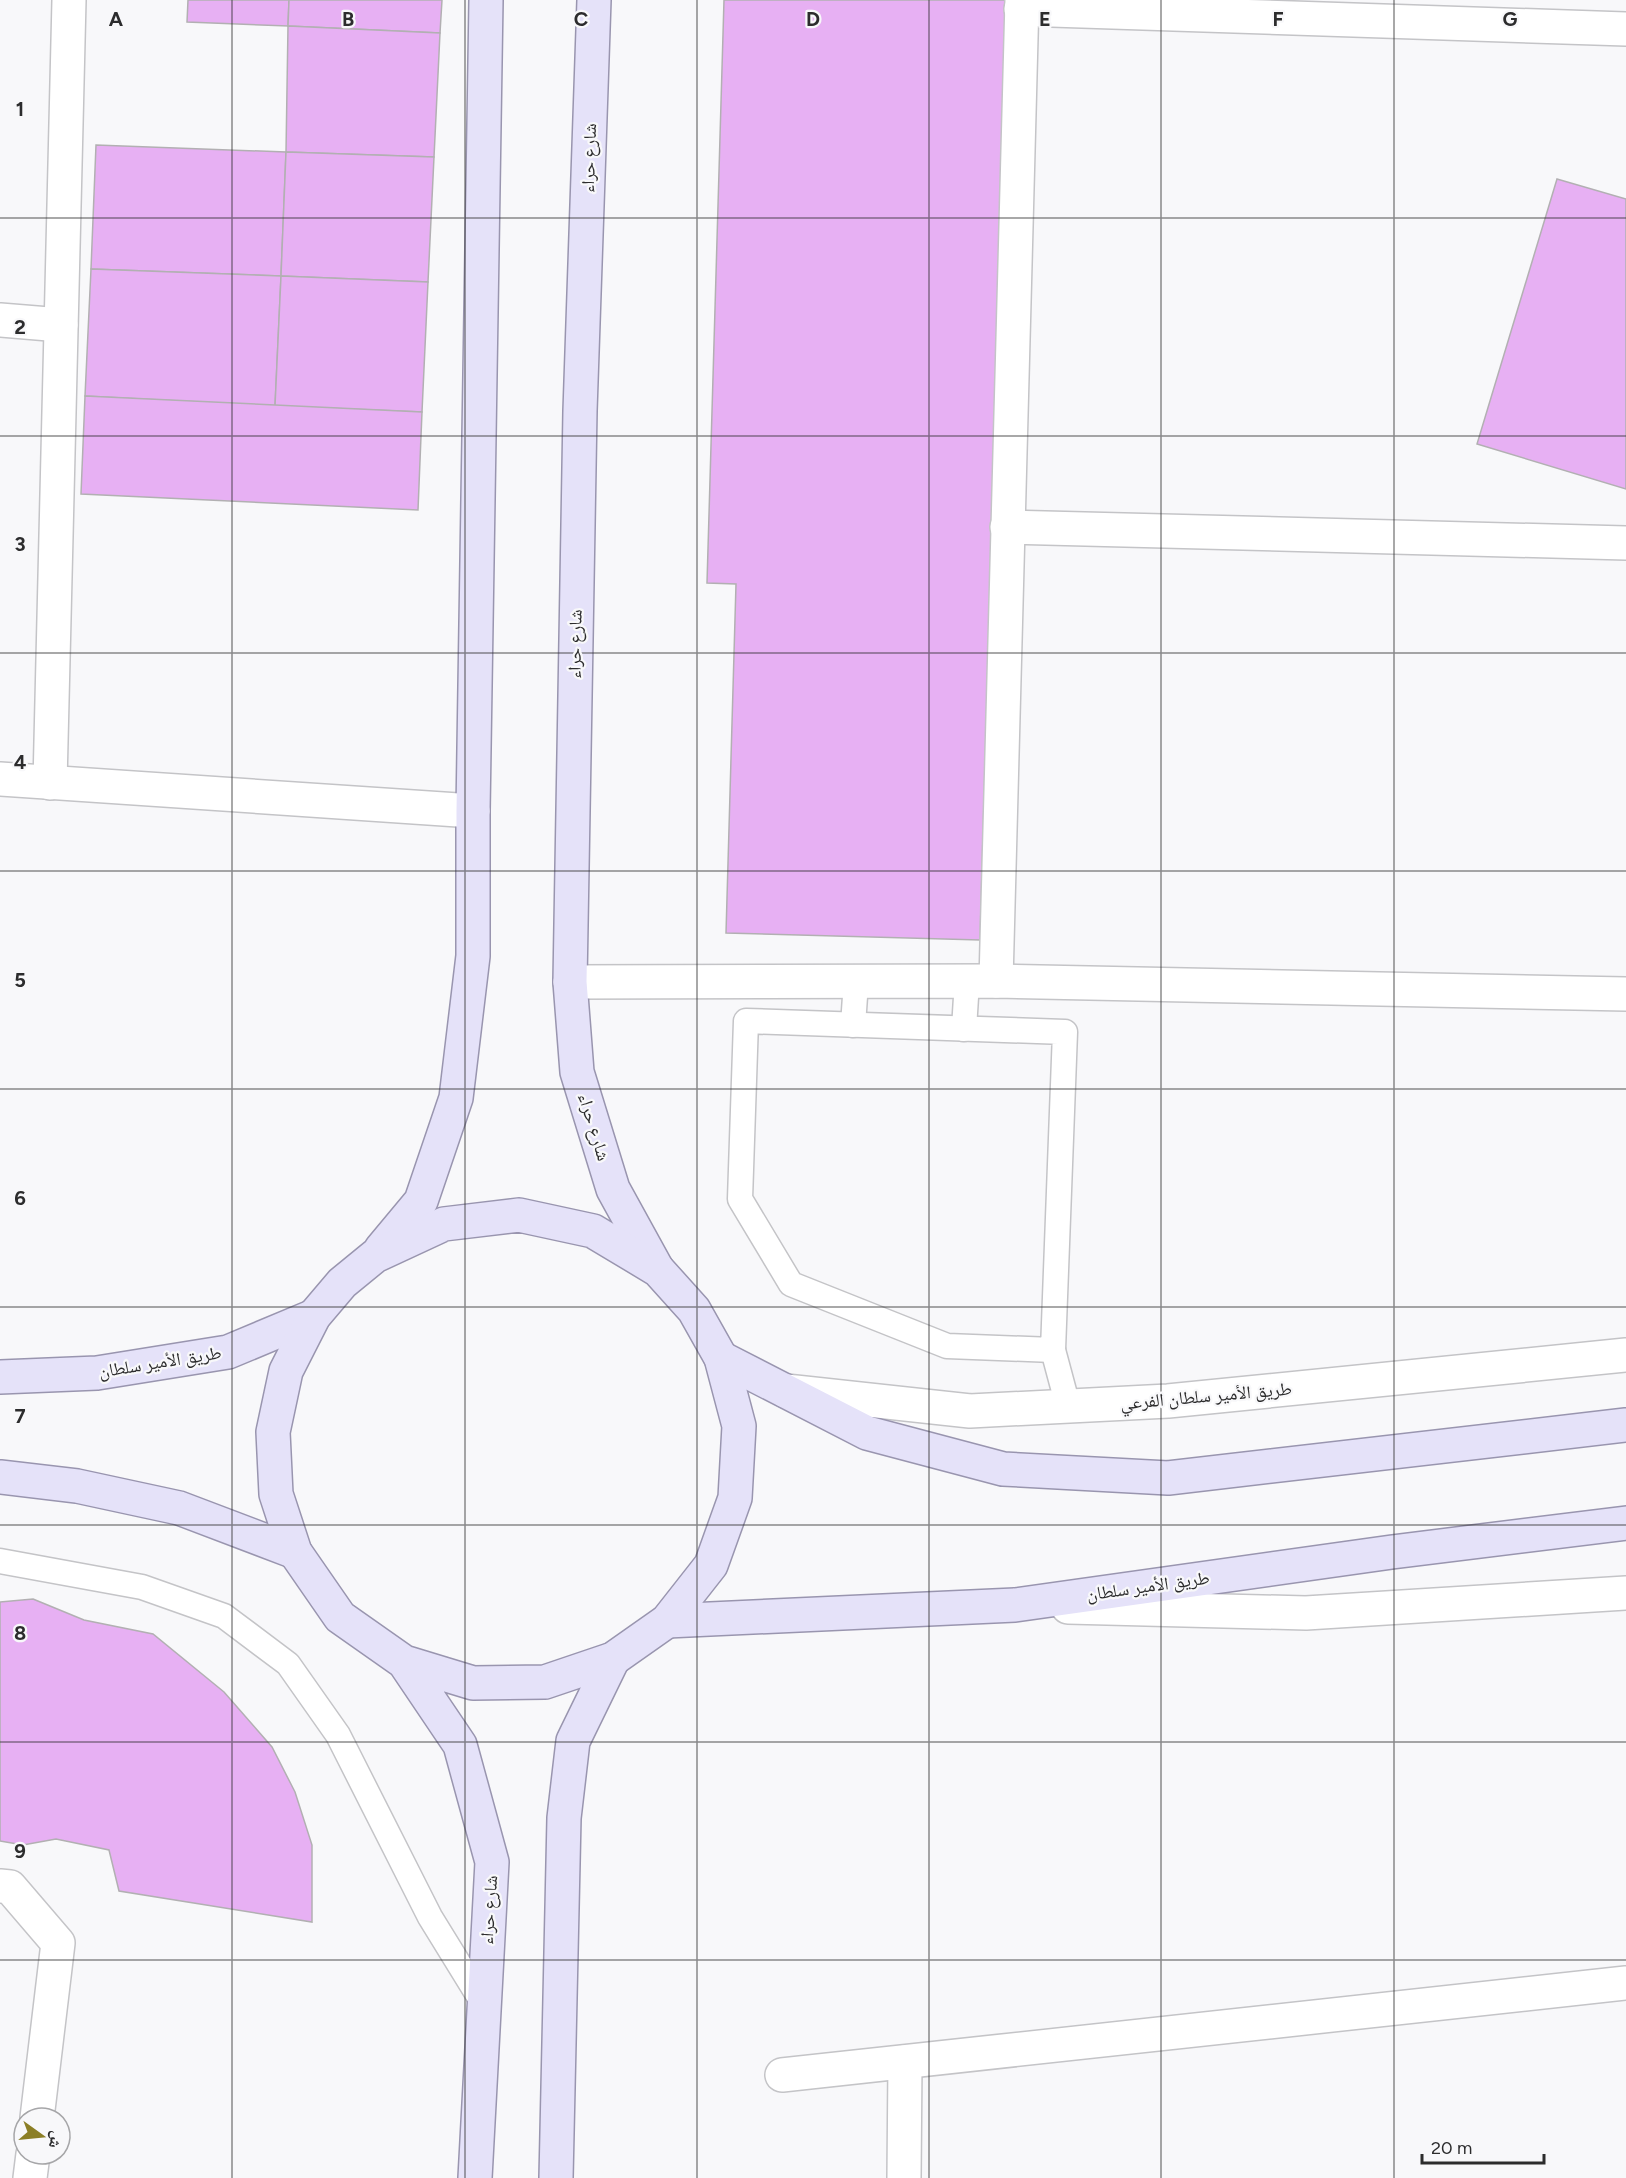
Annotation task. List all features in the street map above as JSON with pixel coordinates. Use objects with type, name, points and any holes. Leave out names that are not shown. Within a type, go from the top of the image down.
[{"type":"main road","points":[[375,1256],[444,1224],[519,1215],[593,1231],[658,1270],[694,1310],[721,1358],[739,1426],[735,1498],[711,1565],[667,1621],[613,1659],[545,1682],[483,1683],[473,1683],[404,1662],[340,1617],[295,1552],[276,1494],[273,1432],[285,1371],[314,1316],[342,1283],[375,1256],[421,1201],[456,1098],[473,956],[473,811],[486,0]]},
{"type":"main road","name":"شارع حراء","points":[[594,0],[580,411],[570,982],[577,1072],[612,1189],[658,1270]]},
{"type":"main road","name":"طريق الأمير سلطان","points":[[0,1377],[98,1373],[228,1352],[314,1316]]},
{"type":"main road","points":[[721,1358],[867,1432],[1003,1469],[1168,1478],[1626,1425]]},
{"type":"main road","points":[[0,1477],[77,1486],[179,1508],[295,1552]]},
{"type":"main road","name":"طريق الأمير سلطان","points":[[667,1621],[1016,1605],[1392,1552],[1626,1523]]},
{"type":"main road","points":[[556,2178],[565,1807],[573,1741],[613,1659]]},
{"type":"main road","name":"شارع حراء","points":[[404,1662],[460,1745],[492,1862],[475,2178]]},
{"type":"street","points":[[50,783],[69,0]]},
{"type":"street","points":[[982,981],[1007,527],[1022,4],[1187,7],[1626,29]]},
{"type":"street","points":[[0,320],[60,324]]},
{"type":"street","points":[[1007,527],[1626,543]]},
{"type":"street","points":[[0,779],[473,811]]},
{"type":"street","points":[[570,982],[982,981],[1626,994]]},
{"type":"street","name":"طريق الأمير سلطان الفرعي","points":[[786,1391],[970,1411],[1168,1401],[1626,1355]]},
{"type":"street","points":[[1016,1605],[1306,1612],[1626,1593]]},
{"type":"street","points":[[0,1886],[10,1887],[58,1942],[38,2106]]},
{"type":"street","points":[[782,2075],[1626,1983]]},
{"type":"street","points":[[904,2178],[905,2062]]},
{"type":"lane","points":[[964,1029],[982,981]]},
{"type":"lane","points":[[853,1025],[856,982]]},
{"type":"lane","points":[[1053,1350],[947,1346],[791,1284],[740,1199],[746,1021],[1065,1032],[1053,1350],[1068,1406]]},
{"type":"lane","points":[[0,1561],[142,1587],[224,1616],[288,1664],[338,1735],[430,1917],[483,2003]]},
{"type":"building","points":[[188,0],[289,0],[288,26],[187,22]]},
{"type":"building","points":[[289,0],[442,0],[440,33],[288,26]]},
{"type":"building","points":[[724,0],[1007,0],[980,940],[726,933],[736,584],[707,583]]},
{"type":"building","points":[[288,26],[440,33],[434,157],[286,152]]},
{"type":"building","points":[[96,145],[286,152],[281,276],[91,269]]},
{"type":"building","points":[[286,152],[434,157],[428,282],[281,276]]},
{"type":"building","points":[[1557,179],[1626,199],[1626,489],[1477,444]]},
{"type":"building","points":[[91,269],[281,276],[275,406],[85,396]]},
{"type":"building","points":[[281,276],[428,282],[422,412],[275,406]]},
{"type":"building","points":[[85,396],[422,412],[418,510],[81,494]]},
{"type":"building","points":[[33,1599],[84,1620],[153,1634],[224,1692],[272,1747],[295,1792],[312,1845],[312,1922],[119,1891],[109,1850],[56,1839],[23,1845],[0,1841],[0,1602]]}]
